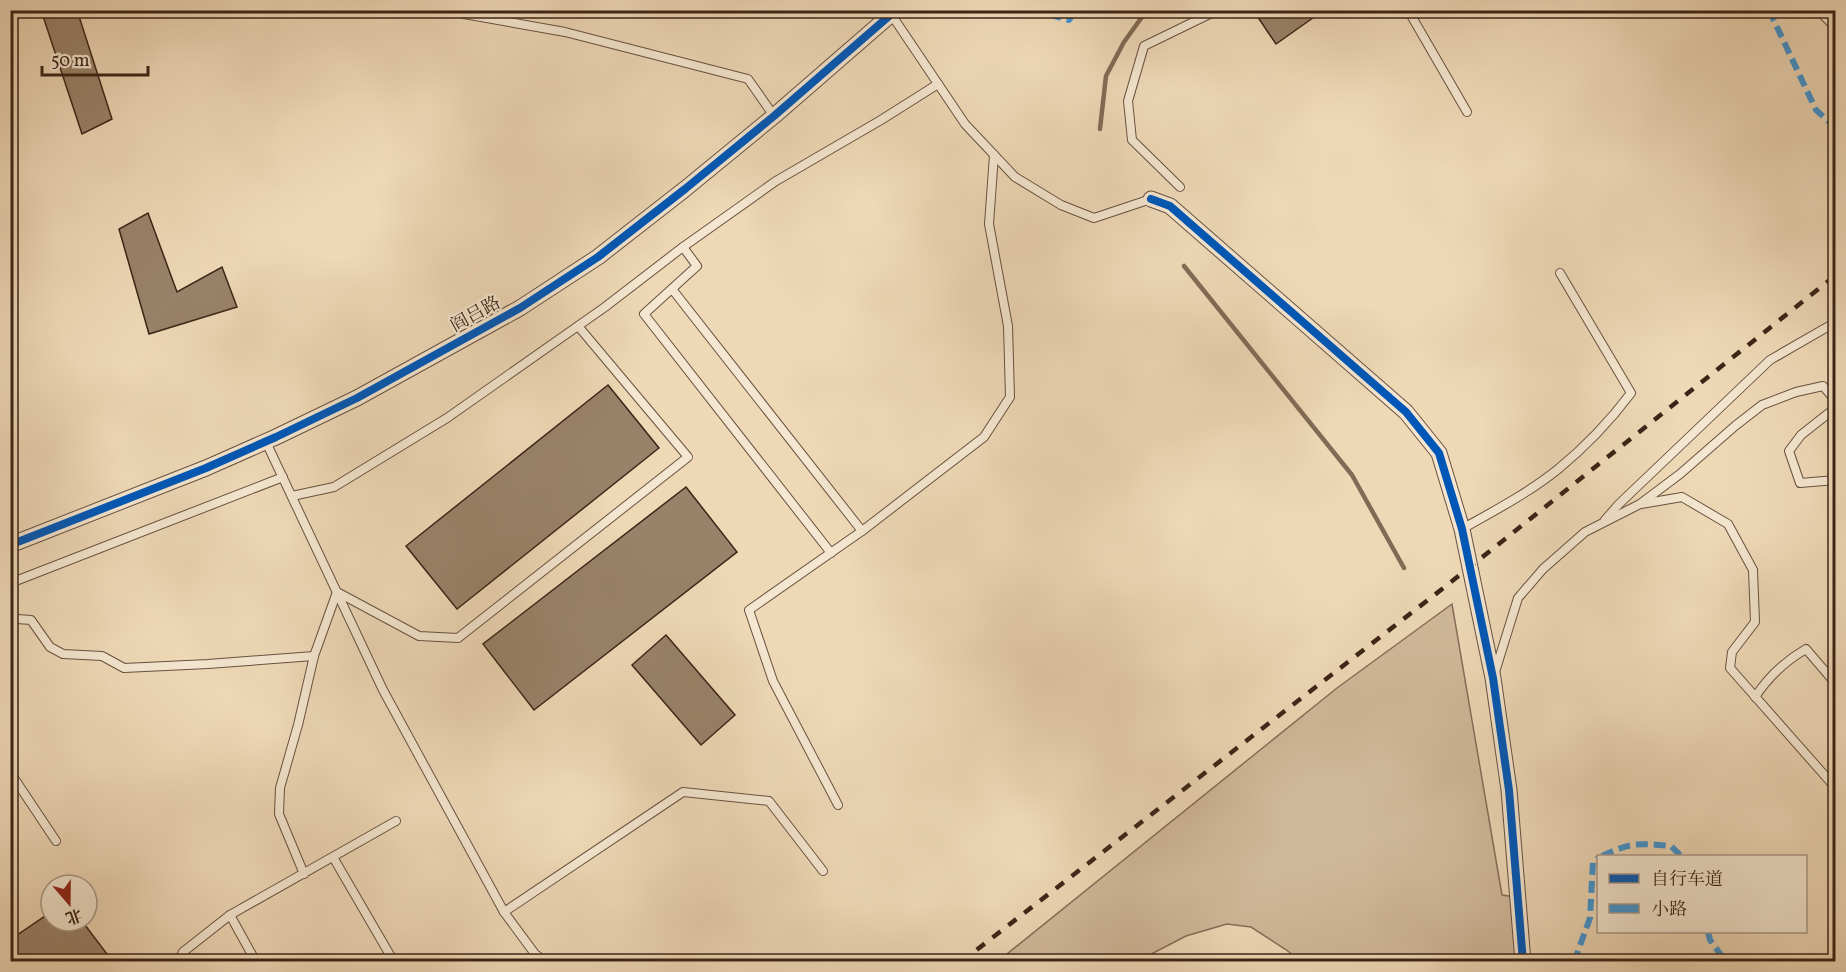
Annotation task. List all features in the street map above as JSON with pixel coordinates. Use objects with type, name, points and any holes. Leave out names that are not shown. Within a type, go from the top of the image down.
[{"type":"street","points":[[1823,10],[1836,23]]},
{"type":"street","name":"阎吕路","points":[[10,545],[206,468],[266,441],[357,398],[520,308],[598,257],[774,116],[893,12]]},
{"type":"street","points":[[1151,199],[1170,206],[1406,412],[1439,453],[1462,529],[1493,678],[1509,790],[1523,962]]},
{"type":"lane","points":[[459,10],[464,14],[565,32],[748,79],[774,116]]},
{"type":"lane","points":[[1180,187],[1132,140],[1128,101],[1144,46],[1218,10]]},
{"type":"lane","points":[[1408,10],[1467,112]]},
{"type":"lane","points":[[893,12],[965,123],[1015,177],[1061,205],[1094,218],[1151,199]]},
{"type":"lane","points":[[292,496],[334,487],[447,418],[578,326],[776,181],[882,120],[938,84]]},
{"type":"lane","points":[[838,806],[773,681],[749,610],[862,531],[984,437],[1010,397],[1008,326],[989,224],[994,155]]},
{"type":"lane","points":[[683,247],[697,266],[644,314],[831,553]]},
{"type":"lane","points":[[1462,529],[1504,505],[1556,470],[1614,416],[1631,393],[1560,273]]},
{"type":"lane","points":[[672,289],[862,531]]},
{"type":"lane","points":[[1602,523],[1770,360],[1833,325]]},
{"type":"lane","points":[[337,592],[419,636],[458,638],[688,456],[578,326]]},
{"type":"lane","points":[[1493,678],[1518,598],[1543,570],[1586,532],[1640,504],[1680,474],[1762,405],[1796,392],[1823,386],[1835,400],[1834,409],[1801,435],[1789,451],[1800,483],[1836,480]]},
{"type":"lane","points":[[266,441],[383,690],[504,912],[535,954],[546,962]]},
{"type":"lane","points":[[10,574],[13,582],[283,477]]},
{"type":"lane","points":[[1640,504],[1682,497],[1728,524],[1753,570],[1755,622],[1732,652],[1730,668],[1834,786]]},
{"type":"lane","points":[[304,874],[279,814],[280,788],[314,656],[337,592]]},
{"type":"lane","points":[[10,623],[17,619],[31,620],[51,647],[63,654],[102,656],[123,668],[314,656]]},
{"type":"lane","points":[[1755,697],[1766,681],[1788,659],[1806,649],[1836,684]]},
{"type":"lane","points":[[10,772],[56,842]]},
{"type":"lane","points":[[504,912],[683,792],[769,801],[823,871]]},
{"type":"lane","points":[[177,962],[183,952],[230,915],[396,821]]},
{"type":"lane","points":[[333,857],[394,962]]},
{"type":"lane","points":[[230,915],[256,962]]},
{"type":"shaded area","points":[[1452,604],[1502,895],[1522,898],[1529,961],[1301,961],[1251,927],[1227,924],[1186,936],[1138,961],[997,962],[1337,688]]},
{"type":"building","points":[[41,10],[77,10],[112,119],[82,134]]},
{"type":"building","points":[[1253,10],[1324,10],[1276,44]]},
{"type":"building","points":[[148,213],[177,292],[222,267],[237,307],[149,334],[119,229]]},
{"type":"building","points":[[608,385],[659,448],[457,609],[406,546]]},
{"type":"building","points":[[686,487],[737,552],[534,710],[483,644]]},
{"type":"building","points":[[666,635],[735,715],[701,745],[632,665]]},
{"type":"building","points":[[39,920],[39,933],[91,933],[113,962],[10,962],[10,940]]},
{"type":"waterway","points":[[1100,129],[1106,76],[1124,42],[1147,10]]},
{"type":"waterway","points":[[1184,266],[1352,475],[1404,568]]},
{"type":"railway","points":[[961,962],[1446,586],[1836,275]]},
{"type":"marked path","points":[[1032,10],[1069,20],[1076,10]]},
{"type":"marked path","points":[[1769,10],[1816,110],[1836,128]]},
{"type":"marked path","points":[[1604,855],[1621,848],[1642,844],[1671,846],[1680,855]]},
{"type":"marked path","points":[[1574,962],[1590,918],[1593,861],[1597,859]]},
{"type":"marked path","points":[[1708,933],[1710,940],[1726,962]]},
{"type":"cycle path","points":[[10,545],[206,468],[276,437],[357,398],[520,308],[598,257],[685,189],[774,116],[896,10]]},
{"type":"cycle path","points":[[1151,199],[1170,206],[1406,412],[1439,453],[1462,529],[1493,678],[1509,790],[1523,962]]}]
